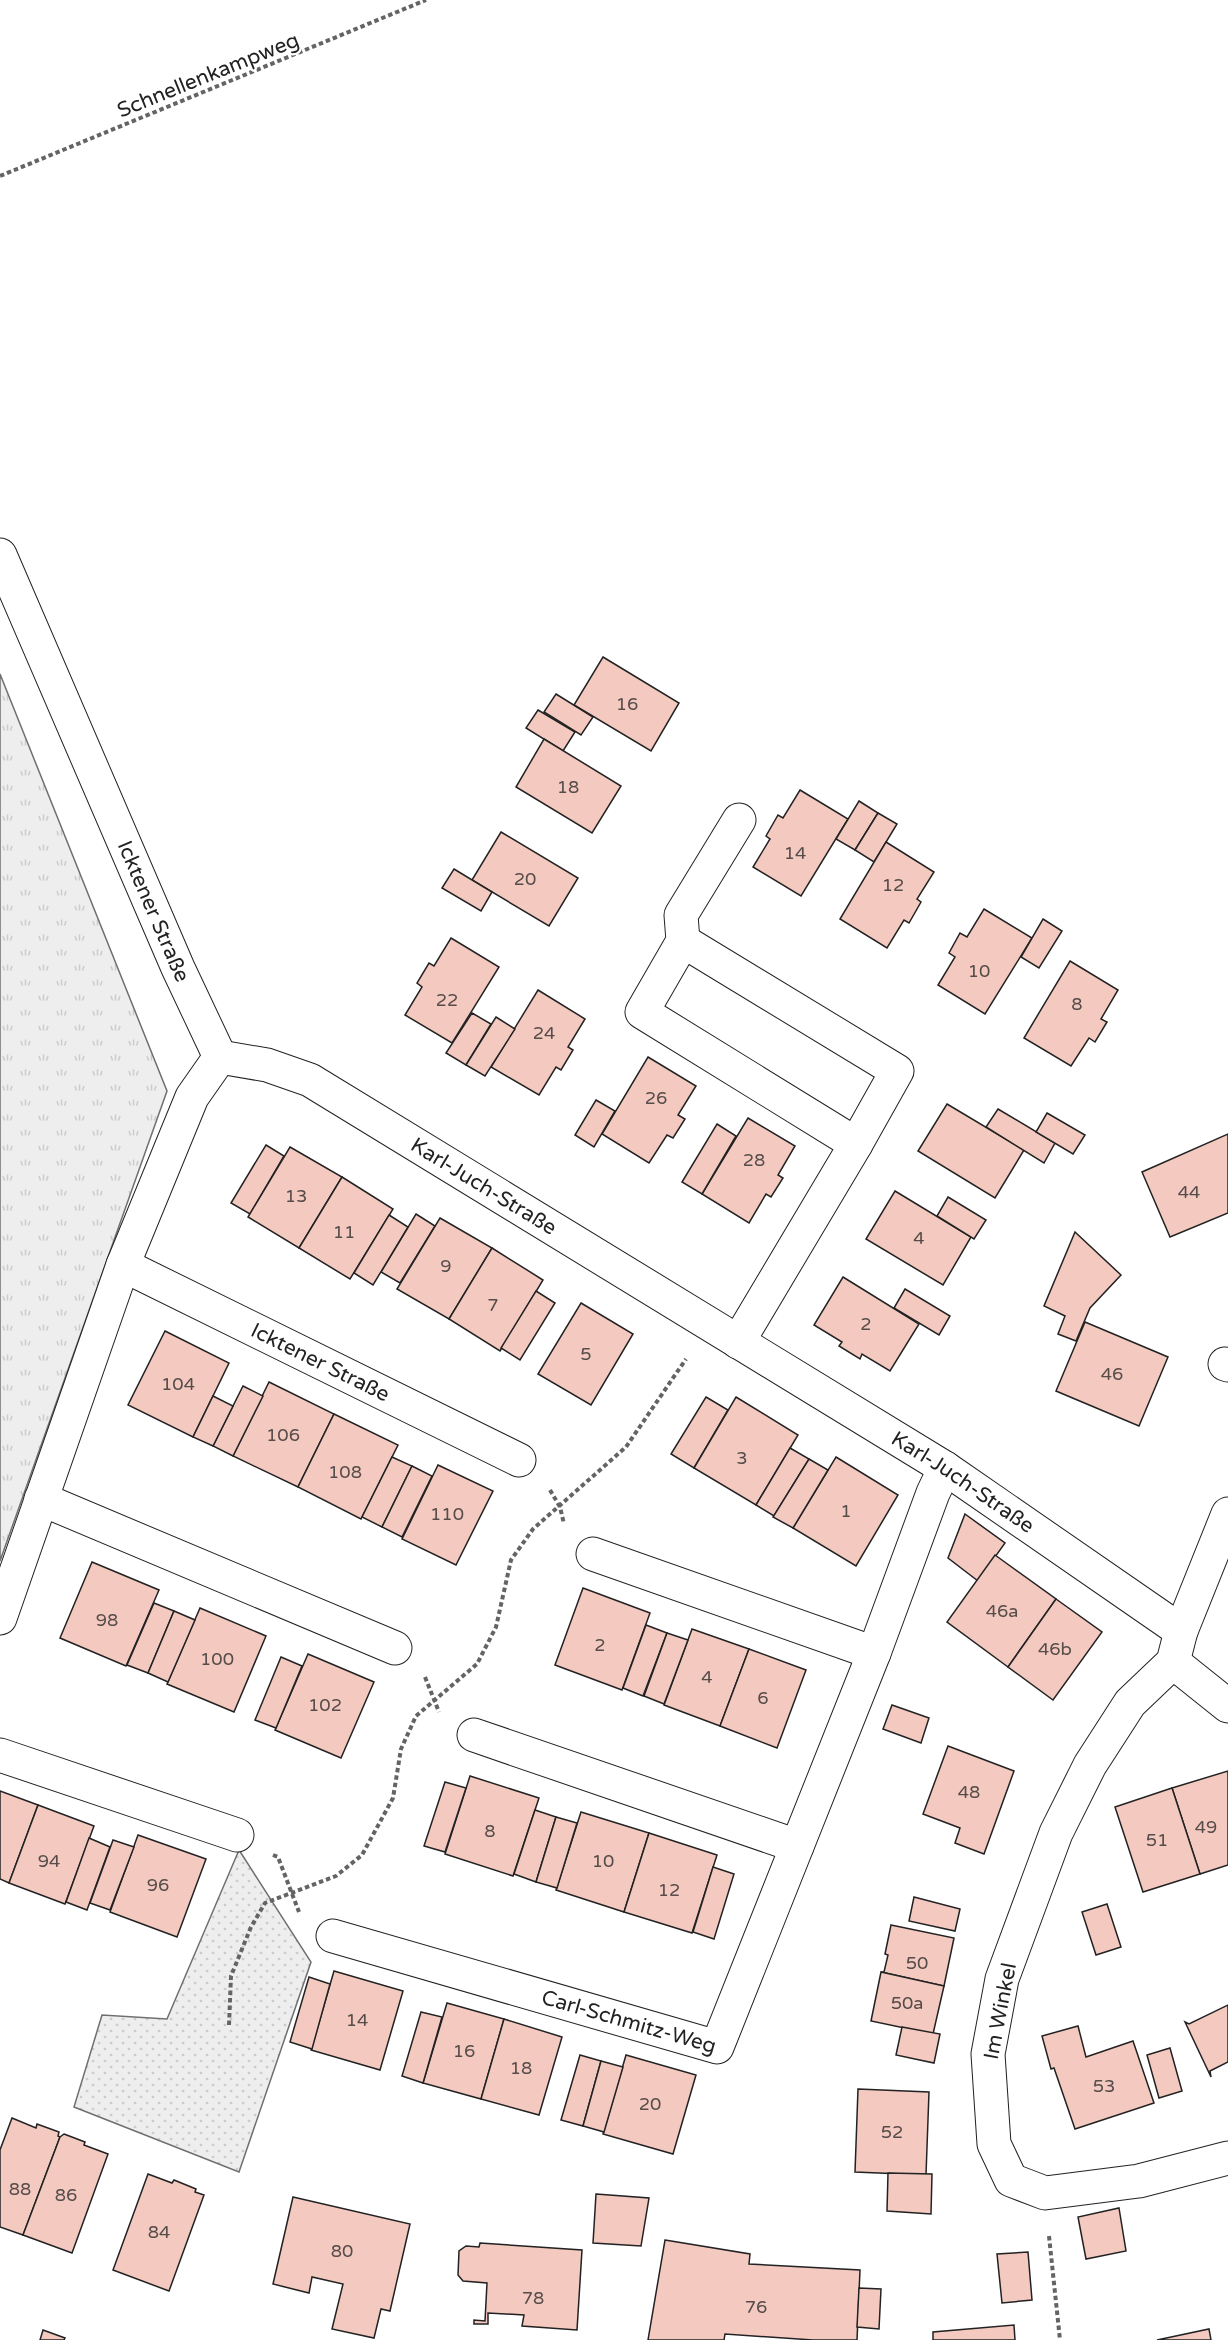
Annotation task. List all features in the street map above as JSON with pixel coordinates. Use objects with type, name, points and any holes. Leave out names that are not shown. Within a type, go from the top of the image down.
[{"type":"street","name":"Icktener Straße","points":[[0,555],[174,957],[220,1057]]},
{"type":"street","points":[[739,820],[681,915],[683,941],[642,1012],[856,1144]]},
{"type":"street","points":[[683,941],[897,1071],[738,1342]]},
{"type":"street","points":[[0,1618],[123,1265],[192,1097],[220,1057]]},
{"type":"street","name":"Karl-Juch-Straße","points":[[220,1057],[267,1065],[310,1080],[945,1468],[1181,1631]]},
{"type":"street","name":"Icktener Straße","points":[[123,1265],[519,1460]]},
{"type":"street","name":"Carl-Schmitz-Weg","points":[[333,1936],[717,2047],[874,1653],[933,1493],[945,1468]]},
{"type":"street","points":[[41,1499],[395,1648]]},
{"type":"street","points":[[1228,1514],[1181,1631],[1173,1662],[1228,1706]]},
{"type":"street","points":[[593,1554],[874,1653]]},
{"type":"street","name":"Im Winkel","points":[[1173,1662],[1130,1703],[1090,1765],[1056,1833],[1002,1979],[988,2054],[994,2144],[1011,2180],[1045,2193],[1139,2181],[1228,2158]]},
{"type":"street","points":[[474,1736],[797,1846]]},
{"type":"street","points":[[0,1755],[237,1835]]},
{"type":"path","name":"Schnellenkampweg","points":[[0,176],[426,0]]},
{"type":"path","points":[[230,2025],[231,1976],[251,1927],[265,1903],[336,1876],[362,1855],[393,1798],[401,1749],[416,1716],[477,1664],[496,1628],[511,1560],[533,1529],[626,1447],[710,1326]]},
{"type":"path","points":[[519,1460],[530,1480],[551,1490],[560,1507],[569,1550],[593,1554]]},
{"type":"path","points":[[395,1648],[401,1664],[425,1676],[449,1734],[462,1740],[474,1736]]},
{"type":"path","points":[[237,1835],[278,1857],[309,1935],[324,1941],[333,1936]]},
{"type":"path","points":[[1045,2193],[1060,2340]]},
{"type":"green space","points":[[0,674],[167,1091],[0,1561]]},
{"type":"green space","points":[[239,1850],[311,1962],[239,2172],[74,2107],[102,2015],[167,2019]]},
{"type":"building","points":[[603,657],[679,703],[651,751],[574,705]]},
{"type":"building","points":[[556,694],[593,717],[581,735],[544,712]]},
{"type":"building","points":[[538,710],[575,732],[563,751],[526,728]]},
{"type":"building","points":[[544,739],[621,786],[592,833],[516,787]]},
{"type":"building","points":[[800,790],[848,819],[801,896],[753,867],[770,839],[766,836],[778,815],[783,818]]},
{"type":"building","points":[[859,801],[878,813],[855,850],[836,839]]},
{"type":"building","points":[[878,813],[897,824],[874,862],[855,850]]},
{"type":"building","points":[[501,832],[578,878],[549,926],[472,880]]},
{"type":"building","points":[[886,842],[934,872],[917,899],[921,902],[909,923],[904,920],[887,948],[840,919]]},
{"type":"building","points":[[454,869],[492,892],[481,911],[442,888]]},
{"type":"building","points":[[984,909],[1032,938],[985,1014],[938,985],[955,957],[949,953],[960,933],[967,937]]},
{"type":"building","points":[[1043,919],[1062,931],[1039,968],[1021,957]]},
{"type":"building","points":[[451,938],[499,967],[452,1043],[405,1015],[422,987],[417,983],[429,963],[434,966]]},
{"type":"building","points":[[1070,961],[1118,990],[1101,1019],[1107,1022],[1095,1042],[1089,1038],[1071,1066],[1024,1038]]},
{"type":"building","points":[[538,990],[585,1019],[568,1047],[573,1050],[561,1070],[556,1067],[539,1095],[491,1067]]},
{"type":"building","points":[[472,1013],[491,1024],[466,1065],[446,1053]]},
{"type":"building","points":[[496,1017],[515,1029],[485,1076],[466,1065]]},
{"type":"building","points":[[648,1057],[696,1086],[678,1115],[685,1119],[673,1138],[667,1135],[649,1163],[602,1134]]},
{"type":"building","points":[[596,1100],[615,1111],[594,1147],[575,1135]]},
{"type":"building","points":[[947,1104],[1024,1150],[995,1198],[918,1151]]},
{"type":"building","points":[[998,1109],[1055,1143],[1044,1163],[986,1127]]},
{"type":"building","points":[[1047,1113],[1085,1135],[1073,1154],[1036,1132]]},
{"type":"building","points":[[748,1118],[795,1146],[778,1175],[783,1178],[771,1197],[766,1194],[749,1223],[702,1194]]},
{"type":"building","points":[[717,1124],[736,1136],[702,1194],[682,1182]]},
{"type":"building","points":[[1228,1134],[1228,1213],[1170,1237],[1142,1172]]},
{"type":"building","points":[[266,1145],[284,1156],[250,1214],[231,1203]]},
{"type":"building","points":[[290,1147],[342,1177],[299,1248],[248,1217]]},
{"type":"building","points":[[342,1177],[393,1209],[350,1279],[299,1248]]},
{"type":"building","points":[[895,1191],[971,1237],[943,1285],[866,1239]]},
{"type":"building","points":[[948,1197],[986,1220],[974,1239],[937,1216]]},
{"type":"building","points":[[416,1214],[435,1226],[400,1283],[381,1272]]},
{"type":"building","points":[[389,1215],[408,1227],[373,1285],[354,1273]]},
{"type":"building","points":[[440,1218],[492,1248],[449,1319],[397,1289]]},
{"type":"building","points":[[1075,1232],[1121,1275],[1090,1308],[1076,1341],[1058,1334],[1065,1316],[1044,1306]]},
{"type":"building","points":[[492,1248],[543,1280],[500,1351],[449,1319]]},
{"type":"building","points":[[843,1277],[919,1324],[890,1371],[862,1354],[860,1359],[839,1346],[842,1342],[814,1325]]},
{"type":"building","points":[[905,1289],[950,1316],[939,1335],[894,1308]]},
{"type":"building","points":[[536,1291],[555,1303],[520,1360],[501,1348]]},
{"type":"building","points":[[581,1303],[633,1334],[591,1405],[538,1374]]},
{"type":"building","points":[[1085,1322],[1168,1357],[1139,1426],[1056,1391]]},
{"type":"building","points":[[165,1331],[229,1363],[193,1437],[128,1405]]},
{"type":"building","points":[[269,1382],[334,1414],[298,1487],[233,1456]]},
{"type":"building","points":[[243,1386],[263,1396],[233,1456],[213,1446]]},
{"type":"building","points":[[213,1396],[233,1406],[213,1446],[193,1437]]},
{"type":"building","points":[[706,1397],[728,1410],[694,1468],[671,1454]]},
{"type":"building","points":[[736,1397],[798,1435],[756,1505],[694,1468]]},
{"type":"building","points":[[334,1414],[398,1445],[361,1519],[298,1487]]},
{"type":"building","points":[[790,1448],[809,1459],[774,1516],[756,1505]]},
{"type":"building","points":[[392,1457],[412,1466],[382,1527],[362,1517]]},
{"type":"building","points":[[836,1457],[898,1495],[856,1566],[793,1528]]},
{"type":"building","points":[[809,1459],[828,1470],[793,1528],[773,1517]]},
{"type":"building","points":[[438,1465],[493,1491],[456,1565],[402,1539]]},
{"type":"building","points":[[412,1466],[432,1476],[402,1537],[382,1527]]},
{"type":"building","points":[[965,1514],[1005,1543],[978,1581],[948,1558]]},
{"type":"building","points":[[995,1555],[1056,1599],[1008,1667],[947,1622]]},
{"type":"building","points":[[92,1562],[159,1590],[126,1666],[60,1638]]},
{"type":"building","points":[[583,1588],[650,1613],[622,1690],[555,1665]]},
{"type":"building","points":[[1056,1599],[1102,1632],[1053,1700],[1008,1667]]},
{"type":"building","points":[[154,1603],[174,1611],[148,1673],[127,1665]]},
{"type":"building","points":[[200,1608],[266,1636],[234,1712],[167,1684]]},
{"type":"building","points":[[174,1611],[195,1620],[168,1682],[148,1673]]},
{"type":"building","points":[[646,1625],[667,1633],[643,1696],[623,1688]]},
{"type":"building","points":[[692,1629],[749,1649],[720,1726],[664,1705]]},
{"type":"building","points":[[667,1633],[688,1640],[664,1704],[644,1696]]},
{"type":"building","points":[[749,1649],[806,1670],[777,1748],[720,1726]]},
{"type":"building","points":[[308,1654],[374,1682],[341,1758],[275,1730]]},
{"type":"building","points":[[281,1657],[302,1666],[276,1728],[255,1720]]},
{"type":"building","points":[[892,1705],[929,1718],[921,1743],[883,1729]]},
{"type":"building","points":[[948,1746],[1014,1771],[984,1854],[955,1843],[960,1828],[923,1814]]},
{"type":"building","points":[[1228,1771],[1228,1865],[1200,1874],[1172,1788]]},
{"type":"building","points":[[470,1776],[539,1798],[513,1876],[445,1854]]},
{"type":"building","points":[[445,1782],[466,1788],[445,1852],[424,1846]]},
{"type":"building","points":[[1172,1788],[1200,1874],[1143,1892],[1115,1807]]},
{"type":"building","points":[[0,1791],[38,1805],[9,1883],[0,1879]]},
{"type":"building","points":[[38,1805],[94,1826],[65,1904],[9,1883]]},
{"type":"building","points":[[535,1810],[556,1817],[536,1882],[514,1874]]},
{"type":"building","points":[[581,1812],[649,1833],[624,1912],[556,1890]]},
{"type":"building","points":[[556,1817],[577,1823],[557,1888],[536,1882]]},
{"type":"building","points":[[649,1833],[717,1855],[692,1933],[624,1912]]},
{"type":"building","points":[[138,1835],[206,1859],[177,1937],[110,1912]]},
{"type":"building","points":[[89,1838],[110,1847],[87,1910],[66,1902]]},
{"type":"building","points":[[113,1840],[134,1847],[110,1910],[90,1903]]},
{"type":"building","points":[[713,1867],[734,1874],[714,1939],[693,1932]]},
{"type":"building","points":[[914,1897],[960,1909],[955,1931],[909,1921]]},
{"type":"building","points":[[1107,1904],[1121,1947],[1096,1955],[1082,1912]]},
{"type":"building","points":[[891,1925],[954,1938],[944,1986],[881,1972],[884,1972],[888,1955],[885,1954]]},
{"type":"building","points":[[334,1971],[403,1991],[380,2070],[311,2050]]},
{"type":"building","points":[[881,1972],[944,1986],[933,2034],[871,2021]]},
{"type":"building","points":[[309,1977],[330,1984],[312,2049],[290,2042]]},
{"type":"building","points":[[447,2003],[504,2019],[481,2099],[423,2083]]},
{"type":"building","points":[[1228,2005],[1228,2062],[1210,2071],[1211,2077],[1185,2022],[1189,2024]]},
{"type":"building","points":[[421,2012],[442,2017],[423,2083],[402,2076]]},
{"type":"building","points":[[504,2019],[562,2037],[539,2115],[481,2099]]},
{"type":"building","points":[[1078,2026],[1086,2057],[1133,2041],[1154,2103],[1075,2129],[1054,2068],[1051,2069],[1042,2036]]},
{"type":"building","points":[[902,2027],[940,2034],[934,2063],[896,2055]]},
{"type":"building","points":[[1170,2048],[1182,2091],[1159,2098],[1147,2055]]},
{"type":"building","points":[[580,2055],[601,2061],[583,2126],[561,2120]]},
{"type":"building","points":[[626,2055],[696,2075],[673,2154],[603,2134]]},
{"type":"building","points":[[601,2061],[623,2067],[604,2132],[583,2126]]},
{"type":"building","points":[[858,2089],[929,2092],[926,2175],[855,2172]]},
{"type":"building","points":[[12,2118],[36,2128],[37,2124],[59,2132],[60,2137],[23,2235],[0,2227],[0,2150]]},
{"type":"building","points":[[64,2134],[108,2154],[72,2253],[23,2235],[60,2137]]},
{"type":"building","points":[[888,2173],[932,2174],[931,2214],[887,2211]]},
{"type":"building","points":[[148,2174],[172,2183],[174,2180],[204,2195],[169,2291],[113,2270]]},
{"type":"building","points":[[596,2194],[649,2198],[641,2246],[593,2243]]},
{"type":"building","points":[[293,2197],[410,2224],[390,2311],[381,2309],[374,2338],[332,2329],[343,2284],[312,2277],[309,2293],[273,2284]]},
{"type":"building","points":[[1119,2208],[1126,2251],[1086,2259],[1078,2217]]},
{"type":"building","points":[[665,2240],[750,2254],[749,2264],[860,2270],[857,2340],[813,2340],[725,2334],[724,2340],[648,2340]]},
{"type":"building","points":[[480,2243],[582,2250],[577,2330],[522,2326],[524,2315],[488,2313],[488,2324],[474,2324],[474,2320],[485,2321],[487,2283],[463,2281],[458,2275],[459,2251],[466,2246],[479,2247]]},
{"type":"building","points":[[1028,2252],[1032,2300],[1002,2303],[997,2254]]},
{"type":"building","points":[[859,2288],[881,2289],[879,2329],[857,2327]]},
{"type":"building","points":[[1014,2325],[1015,2340],[933,2340],[933,2332]]},
{"type":"building","points":[[1209,2329],[1211,2340],[1157,2340]]},
{"type":"building","points":[[43,2330],[65,2338],[64,2340],[40,2340]]}]
